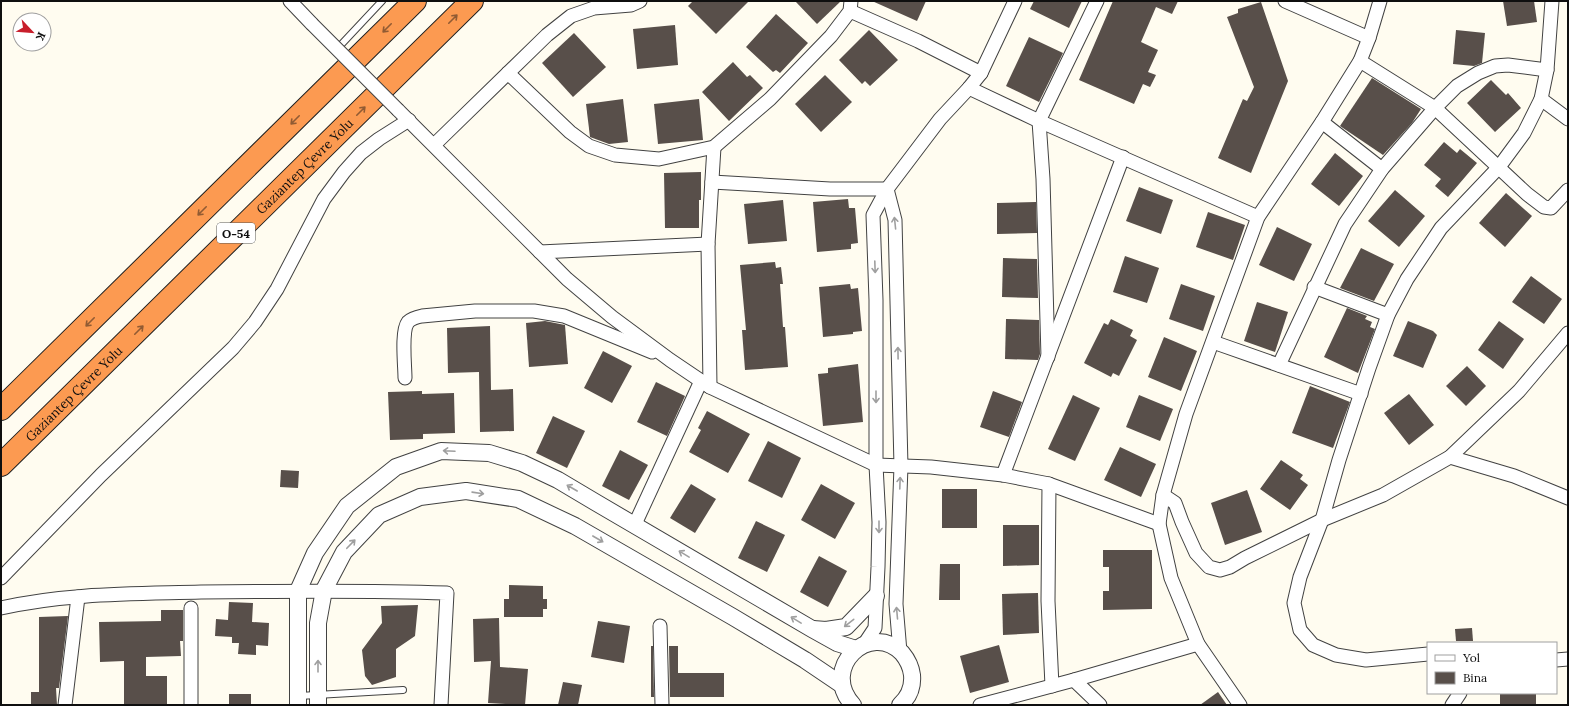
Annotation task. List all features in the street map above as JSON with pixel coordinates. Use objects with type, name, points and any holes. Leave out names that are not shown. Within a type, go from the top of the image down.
[{"type":"highway","name":"O-54","points":[[1,409],[415,1]]},
{"type":"highway","name":"Gaziantep Çevre Yolu","points":[[1,465],[472,1]]},
{"type":"street","points":[[290,1],[567,279],[607,312],[670,360],[705,384],[876,465],[931,466],[1003,475],[1049,484],[1159,524]]},
{"type":"street","points":[[434,145],[547,35],[571,16],[594,8],[632,5],[640,1]]},
{"type":"street","points":[[853,705],[848,700],[842,685],[842,669],[845,662],[859,648],[875,628],[878,567],[879,529],[876,465],[876,300],[873,215],[887,189],[940,119],[981,73],[1015,1]]},
{"type":"street","points":[[1048,357],[1043,179],[1039,121],[1097,1]]},
{"type":"street","points":[[1285,1],[1369,38]]},
{"type":"street","points":[[1240,705],[1198,644],[1171,578],[1159,524],[1163,495],[1186,414],[1258,217],[1322,122],[1360,61],[1369,38],[1380,1]]},
{"type":"street","points":[[1427,654],[1366,660],[1336,655],[1313,645],[1300,630],[1294,603],[1300,577],[1322,520],[1339,460],[1388,315],[1407,279],[1442,228],[1498,166],[1524,133],[1541,99],[1547,70],[1552,1]]},
{"type":"street","points":[[508,73],[570,132],[589,146],[615,155],[659,159],[714,147],[770,99],[831,36],[851,6],[981,73]]},
{"type":"street","points":[[1360,61],[1435,108],[1527,194],[1544,207],[1551,208],[1568,190]]},
{"type":"street","points":[[1279,365],[1314,287],[1345,224],[1382,169],[1435,108],[1457,86],[1478,73],[1495,66],[1508,65],[1547,70]]},
{"type":"street","points":[[969,88],[1039,121],[1258,217]]},
{"type":"street","points":[[1541,99],[1568,119]]},
{"type":"street","points":[[1,578],[106,470],[233,348],[255,322],[276,288],[324,199],[344,172],[361,153],[379,139],[410,120]]},
{"type":"street","points":[[1322,122],[1382,169]]},
{"type":"street","points":[[635,524],[705,384],[708,244],[714,147]]},
{"type":"street","points":[[1003,475],[1123,157]]},
{"type":"street","points":[[712,182],[830,189],[887,189]]},
{"type":"street","points":[[887,189],[895,220],[901,466],[896,604],[900,652]]},
{"type":"street","points":[[540,252],[708,244]]},
{"type":"street","points":[[1314,287],[1388,315]]},
{"type":"street","points":[[405,378],[404,333],[408,323],[414,317],[475,311],[534,311],[564,316],[670,360]]},
{"type":"street","points":[[1163,495],[1175,503],[1196,553],[1209,567],[1220,570],[1230,567],[1322,520],[1383,495],[1450,457],[1518,391],[1568,333]]},
{"type":"street","points":[[1213,342],[1361,394]]},
{"type":"street","points":[[298,700],[298,590],[315,553],[347,506],[396,467],[441,451],[489,453],[522,463],[558,480],[837,643],[859,648],[878,643],[886,644],[900,652],[909,665],[912,680],[911,688],[908,696],[900,705]]},
{"type":"street","points":[[1450,457],[1514,476],[1568,498]]},
{"type":"street","points":[[1049,484],[1048,601],[1052,686]]},
{"type":"street","points":[[318,700],[318,623],[324,590],[344,552],[379,515],[420,496],[466,491],[518,499],[575,526],[734,617],[805,660],[842,685]]},
{"type":"street","points":[[1,608],[27,602],[78,597],[159,593],[298,590],[447,592],[441,705]]},
{"type":"street","points":[[812,629],[826,630],[846,627],[876,596]]},
{"type":"street","points":[[65,705],[78,597]]},
{"type":"street","points":[[191,608],[191,705]]},
{"type":"street","points":[[660,626],[662,705]]},
{"type":"street","points":[[980,705],[1007,702],[1052,686],[1198,644]]},
{"type":"street","points":[[1557,660],[1568,659]]},
{"type":"street","points":[[1074,680],[1100,705]]},
{"type":"street","points":[[911,688],[918,705]]},
{"type":"street","points":[[1452,705],[1459,694]]},
{"type":"lane","points":[[337,49],[382,1]]},
{"type":"lane","points":[[298,700],[318,700],[402,690]]},
{"type":"building","points":[[693,1],[749,1],[716,34],[688,6]]},
{"type":"building","points":[[795,1],[841,1],[817,24]]},
{"type":"building","points":[[872,1],[926,1],[917,21]]},
{"type":"building","points":[[1034,1],[1082,1],[1069,28],[1030,9]]},
{"type":"building","points":[[1113,1],[1178,1],[1172,14],[1156,7],[1141,42],[1158,50],[1148,72],[1156,75],[1150,87],[1143,84],[1134,104],[1079,80]]},
{"type":"building","points":[[1503,1],[1534,1],[1537,22],[1507,26]]},
{"type":"building","points":[[1261,2],[1288,81],[1251,173],[1218,158],[1243,99],[1247,101],[1254,87],[1227,17],[1238,13],[1238,9]]},
{"type":"building","points":[[776,14],[808,43],[780,73],[776,70],[773,72],[746,47]]},
{"type":"building","points":[[675,25],[678,65],[637,69],[633,29]]},
{"type":"building","points":[[869,30],[898,60],[870,86],[865,81],[862,84],[839,60]]},
{"type":"building","points":[[1456,30],[1485,33],[1482,63],[1474,66],[1453,64]]},
{"type":"building","points":[[574,33],[606,67],[573,97],[542,63]]},
{"type":"building","points":[[1029,37],[1063,53],[1039,102],[1006,86]]},
{"type":"building","points":[[733,62],[747,77],[750,75],[763,88],[729,121],[702,92]]},
{"type":"building","points":[[825,75],[852,102],[821,132],[795,104]]},
{"type":"building","points":[[1372,78],[1421,109],[1412,123],[1383,155],[1340,126]]},
{"type":"building","points":[[1491,80],[1506,95],[1508,93],[1521,108],[1495,132],[1467,103]]},
{"type":"building","points":[[623,99],[628,142],[609,144],[590,137],[586,104]]},
{"type":"building","points":[[699,99],[703,140],[658,144],[654,104]]},
{"type":"building","points":[[1444,142],[1457,153],[1460,149],[1477,163],[1448,197],[1435,186],[1441,179],[1424,165]]},
{"type":"building","points":[[1335,153],[1363,176],[1339,206],[1311,184]]},
{"type":"building","points":[[701,172],[699,228],[665,228],[664,173]]},
{"type":"building","points":[[1139,187],[1173,200],[1161,234],[1126,221]]},
{"type":"building","points":[[1395,190],[1425,216],[1399,247],[1368,221]]},
{"type":"building","points":[[1506,193],[1532,216],[1505,247],[1479,223]]},
{"type":"building","points":[[848,199],[849,208],[855,208],[858,243],[851,244],[851,249],[817,252],[813,202]]},
{"type":"building","points":[[783,200],[787,241],[748,244],[744,204]]},
{"type":"building","points":[[1036,202],[1037,233],[997,234],[997,203]]},
{"type":"building","points":[[1208,212],[1245,225],[1233,260],[1196,247]]},
{"type":"building","points":[[1277,227],[1312,244],[1294,281],[1259,265]]},
{"type":"building","points":[[1361,248],[1394,264],[1374,301],[1340,288]]},
{"type":"building","points":[[1125,256],[1159,268],[1147,303],[1113,292]]},
{"type":"building","points":[[1003,258],[1037,259],[1038,298],[1002,297]]},
{"type":"building","points":[[775,262],[776,268],[781,267],[783,284],[780,284],[783,327],[785,327],[788,367],[745,370],[742,330],[746,330],[740,265]]},
{"type":"building","points":[[1531,276],[1562,299],[1544,324],[1512,302]]},
{"type":"building","points":[[850,284],[851,289],[858,288],[862,331],[853,332],[853,334],[823,337],[819,287]]},
{"type":"building","points":[[1181,284],[1215,296],[1203,331],[1169,319]]},
{"type":"building","points":[[1257,302],[1288,312],[1275,352],[1244,341]]},
{"type":"building","points":[[1347,308],[1367,316],[1365,319],[1372,322],[1370,327],[1375,329],[1358,373],[1324,357]]},
{"type":"building","points":[[1006,319],[1039,320],[1040,354],[1038,360],[1005,359]]},
{"type":"building","points":[[1111,319],[1133,330],[1130,336],[1137,340],[1119,376],[1113,373],[1111,377],[1084,363],[1104,323],[1108,325]]},
{"type":"building","points":[[545,321],[565,325],[568,364],[529,367],[526,323]]},
{"type":"building","points":[[1408,321],[1433,331],[1437,335],[1423,368],[1393,356]]},
{"type":"building","points":[[1499,321],[1524,339],[1503,369],[1478,350]]},
{"type":"building","points":[[490,326],[491,390],[513,389],[514,431],[480,432],[479,372],[448,373],[447,328]]},
{"type":"building","points":[[1164,337],[1197,351],[1181,391],[1148,377]]},
{"type":"building","points":[[603,351],[632,366],[612,403],[584,388]]},
{"type":"building","points":[[858,364],[863,422],[823,426],[818,374],[828,373],[828,368]]},
{"type":"building","points":[[1467,366],[1486,386],[1466,406],[1446,386]]},
{"type":"building","points":[[656,382],[685,396],[667,436],[637,422]]},
{"type":"building","points":[[1310,386],[1350,402],[1333,448],[1292,433]]},
{"type":"building","points":[[422,391],[422,394],[454,393],[455,433],[423,434],[423,439],[390,440],[388,392]]},
{"type":"building","points":[[993,391],[1022,402],[1009,437],[980,427]]},
{"type":"building","points":[[1409,394],[1434,425],[1409,445],[1384,413]]},
{"type":"building","points":[[1073,395],[1100,408],[1075,461],[1048,449]]},
{"type":"building","points":[[1139,395],[1173,409],[1160,441],[1126,427]]},
{"type":"building","points":[[707,411],[750,434],[728,473],[689,452],[701,430],[698,428]]},
{"type":"building","points":[[553,416],[585,431],[567,468],[536,453]]},
{"type":"building","points":[[768,441],[801,458],[782,498],[748,481]]},
{"type":"building","points":[[1120,447],[1156,464],[1141,497],[1104,480]]},
{"type":"building","points":[[620,450],[648,465],[629,500],[602,486]]},
{"type":"building","points":[[1281,460],[1303,475],[1300,479],[1308,485],[1290,510],[1260,489]]},
{"type":"building","points":[[281,470],[299,471],[298,488],[280,487]]},
{"type":"building","points":[[691,484],[716,499],[695,533],[670,518]]},
{"type":"building","points":[[821,484],[855,503],[835,539],[801,520]]},
{"type":"building","points":[[942,489],[977,489],[977,528],[942,528]]},
{"type":"building","points":[[1247,490],[1262,532],[1225,545],[1211,503]]},
{"type":"building","points":[[756,521],[785,535],[767,572],[738,558]]},
{"type":"building","points":[[1003,525],[1039,525],[1039,565],[1003,566]]},
{"type":"building","points":[[1103,550],[1152,550],[1152,609],[1103,610],[1103,591],[1109,591],[1109,567],[1103,567]]},
{"type":"building","points":[[819,556],[847,571],[828,607],[800,592]]},
{"type":"building","points":[[940,564],[960,564],[960,600],[939,600]]},
{"type":"building","points":[[509,585],[543,586],[543,599],[547,599],[547,609],[543,609],[543,617],[504,617],[504,599],[509,599]]},
{"type":"building","points":[[1038,593],[1039,633],[1003,635],[1002,594]]},
{"type":"building","points":[[229,602],[253,603],[252,622],[269,623],[268,646],[256,645],[256,655],[238,654],[239,643],[232,643],[232,637],[215,636],[216,619],[228,620]]},
{"type":"building","points":[[418,605],[415,636],[396,649],[396,677],[372,685],[365,676],[362,650],[382,623],[381,606]]},
{"type":"building","points":[[161,610],[183,610],[183,641],[180,641],[181,656],[146,657],[146,676],[167,676],[167,705],[124,705],[124,661],[100,662],[99,622],[161,621]]},
{"type":"building","points":[[68,616],[59,688],[56,688],[57,705],[31,705],[31,692],[39,692],[39,617]]},
{"type":"building","points":[[499,618],[500,667],[528,669],[525,705],[488,703],[491,661],[474,662],[473,619]]},
{"type":"building","points":[[598,621],[630,626],[624,663],[591,657]]},
{"type":"building","points":[[1472,628],[1473,641],[1456,641],[1455,629]]},
{"type":"building","points":[[999,645],[1009,682],[970,693],[960,656]]},
{"type":"building","points":[[651,646],[653,646],[654,697],[651,697]]},
{"type":"building","points":[[669,646],[678,646],[678,673],[724,673],[724,697],[670,697]]},
{"type":"building","points":[[563,682],[582,685],[578,705],[558,705]]},
{"type":"building","points":[[1218,692],[1227,705],[1200,705]]},
{"type":"building","points":[[229,694],[251,694],[251,705],[229,705]]},
{"type":"building","points":[[1500,694],[1536,694],[1536,705],[1500,705]]}]
